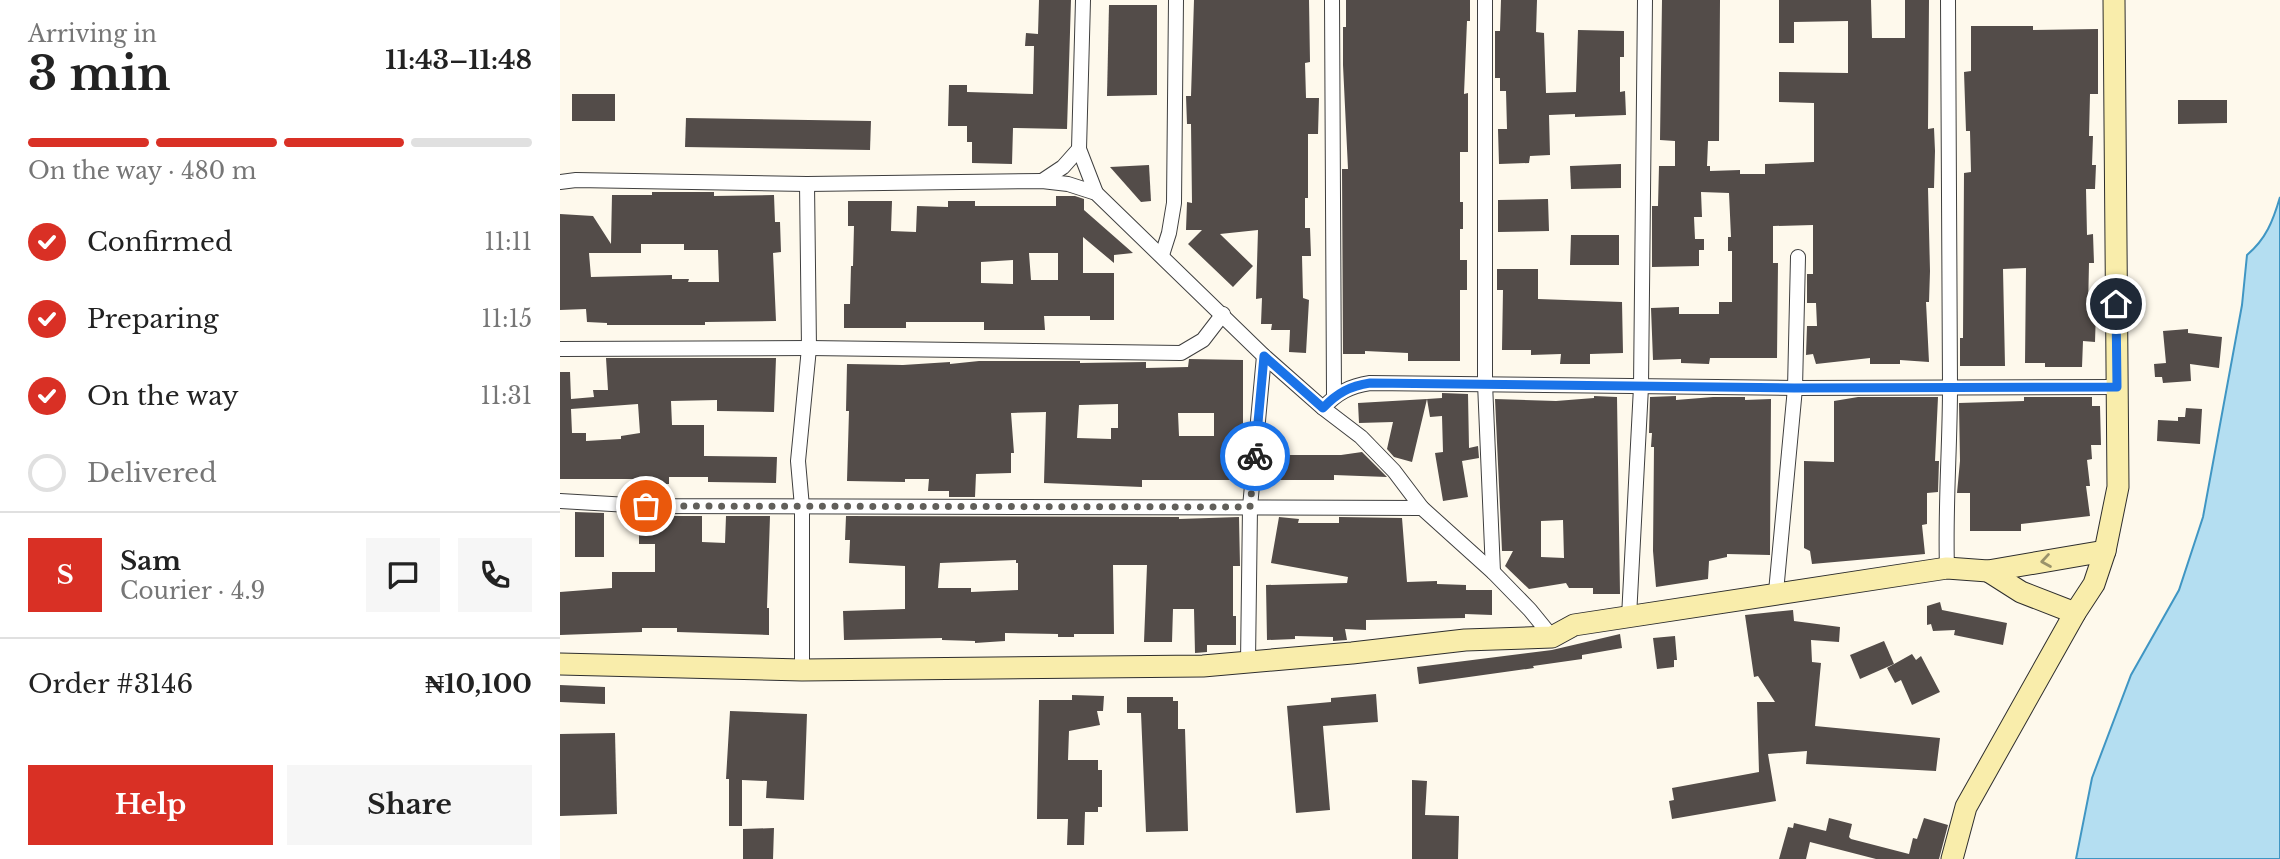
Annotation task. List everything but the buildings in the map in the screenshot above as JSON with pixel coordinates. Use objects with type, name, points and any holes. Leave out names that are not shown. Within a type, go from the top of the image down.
[{"type":"street","points":[[1083,0],[1079,149],[1096,193]]},
{"type":"street","points":[[1162,255],[1174,203],[1176,0]]},
{"type":"street","points":[[1332,0],[1334,396]]},
{"type":"street","points":[[1485,0],[1485,383],[1493,572]]},
{"type":"street","points":[[1629,617],[1641,387],[1645,0]]},
{"type":"street","points":[[1947,568],[1950,387],[1948,0]]},
{"type":"street","points":[[1952,859],[1966,807],[2094,584],[2105,551],[2118,487],[2114,0]]},
{"type":"street","points":[[1042,181],[1063,167],[1079,149]]},
{"type":"street","points":[[560,169],[576,180]]},
{"type":"street","points":[[560,182],[576,180],[807,184],[1042,181],[1068,184],[1096,193],[1264,356],[1361,437],[1394,471],[1422,508],[1493,572],[1552,637]]},
{"type":"street","points":[[802,670],[802,507],[798,461],[809,348],[807,184]]},
{"type":"street","points":[[1776,592],[1794,388],[1798,257]]},
{"type":"street","points":[[560,349],[809,348],[1181,354],[1203,340],[1223,314]]},
{"type":"street","points":[[1248,662],[1250,507],[1264,356]]},
{"type":"street","points":[[1323,408],[1334,396],[1353,386],[1370,383],[1794,388],[2117,387]]},
{"type":"street","points":[[560,501],[646,506],[1422,508]]},
{"type":"street","points":[[560,664],[802,670],[1203,666],[1465,640],[1552,637],[1574,625],[1776,592],[1947,568],[1987,570],[2105,551]]},
{"type":"street","points":[[1987,570],[2021,592],[2075,613]]},
{"type":"water","points":[[2280,197],[2280,859],[2076,859],[2092,778],[2131,675],[2179,590],[2203,517],[2242,305],[2247,255],[2268,229]]},
{"type":"way so far","points":[[646,506],[1250,507],[1255,456]]},
{"type":"route","points":[[1255,456],[1264,356],[1323,408],[1334,396],[1353,386],[1370,383],[1794,388],[2117,387],[2116,304]]}]
